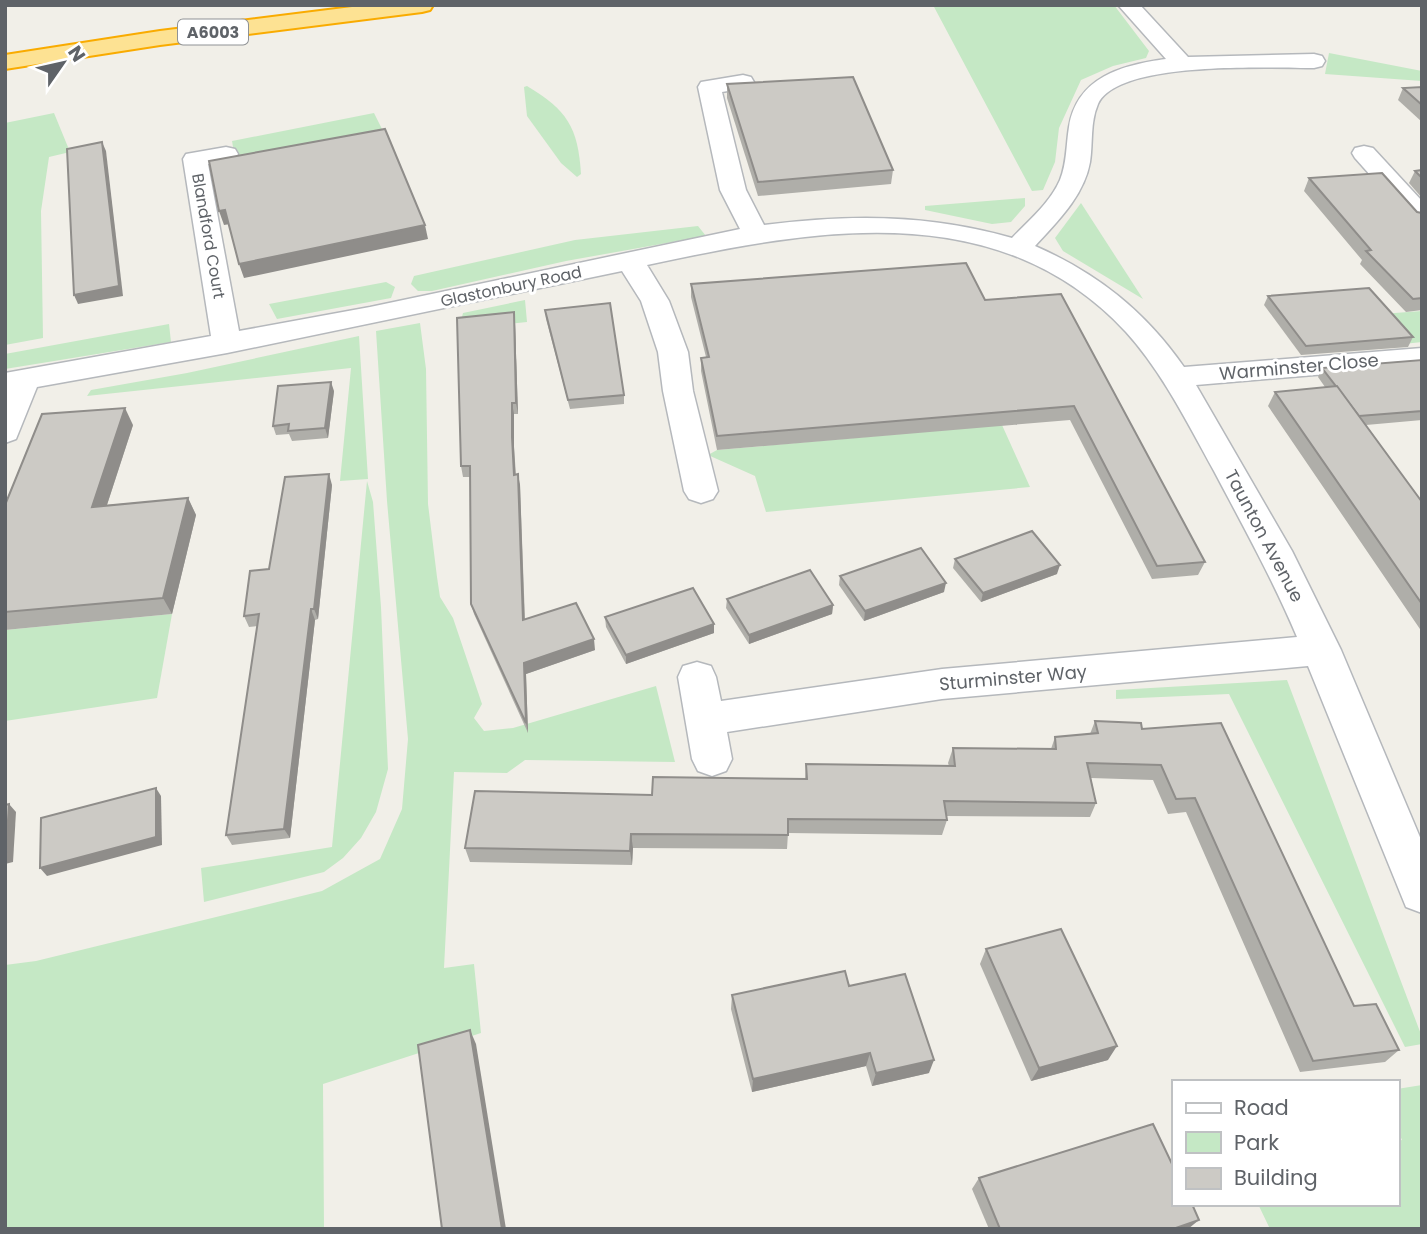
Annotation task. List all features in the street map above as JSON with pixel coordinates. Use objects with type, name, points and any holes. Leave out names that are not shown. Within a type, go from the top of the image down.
[{"type":"highway","name":"A6003","points":[[5,62],[160,38],[422,5]]},
{"type":"street","points":[[1128,5],[1181,63]]},
{"type":"street","points":[[1017,249],[1062,198],[1072,182],[1080,153],[1084,112],[1091,96],[1103,84],[1152,66],[1181,63],[1314,61]]},
{"type":"street","points":[[743,82],[709,87],[733,190],[757,234]]},
{"type":"street","points":[[1364,153],[1422,217]]},
{"type":"street","name":"Blandford Court","points":[[226,154],[195,159],[227,344]]},
{"type":"street","name":"Glastonbury Road","points":[[15,382],[227,344],[757,234],[839,224],[893,223],[984,238],[1017,249]]},
{"type":"street","name":"Taunton Avenue","points":[[1017,249],[1052,265],[1095,290],[1126,314],[1177,377],[1281,563],[1322,650],[1404,806],[1422,893]]},
{"type":"street","points":[[629,261],[654,301],[673,352],[678,391],[701,491]]},
{"type":"street","name":"Warminster Close","points":[[1177,377],[1422,357]]},
{"type":"street","points":[[5,432],[15,382]]},
{"type":"street","name":"Sturminster Way","points":[[705,719],[942,684],[1322,650]]},
{"type":"street","points":[[697,677],[712,759]]},
{"type":"green space","points":[[933,5],[1114,5],[1149,51],[1146,58],[1113,66],[1081,80],[1059,128],[1055,162],[1043,190],[1032,191]]},
{"type":"green space","points":[[1329,53],[1422,71],[1422,81],[1325,74]]},
{"type":"green space","points":[[527,86],[552,103],[568,121],[577,144],[581,174],[577,177],[561,163],[527,116],[524,87]]},
{"type":"green space","points":[[54,113],[70,152],[49,157],[41,211],[43,338],[5,345],[5,123]]},
{"type":"green space","points":[[374,113],[389,143],[236,164],[232,141]]},
{"type":"green space","points":[[1025,198],[1025,206],[1011,222],[992,224],[925,210],[925,206]]},
{"type":"green space","points":[[1081,203],[1143,299],[1063,251],[1055,238]]},
{"type":"green space","points":[[698,226],[706,236],[566,261],[432,291],[418,291],[411,284],[414,276],[575,240]]},
{"type":"green space","points":[[386,282],[395,287],[391,298],[277,319],[269,304]]},
{"type":"green space","points":[[525,300],[527,322],[459,329],[463,313]]},
{"type":"green space","points":[[1422,311],[1422,342],[1367,348],[1381,314]]},
{"type":"green space","points":[[420,323],[426,369],[428,504],[437,577],[440,597],[453,618],[482,704],[474,718],[484,731],[513,728],[656,686],[675,762],[525,760],[507,773],[454,772],[444,968],[474,964],[481,1033],[323,1084],[324,1229],[5,1229],[5,965],[36,961],[322,891],[380,859],[402,809],[408,739],[387,501],[376,331]]},
{"type":"green space","points":[[169,324],[171,342],[5,369],[5,354]]},
{"type":"green space","points":[[359,336],[368,479],[340,481],[351,368],[87,396],[91,390],[187,373]]},
{"type":"green space","points":[[1002,425],[1030,487],[766,512],[755,476],[708,455],[717,450]]},
{"type":"green space","points":[[367,481],[373,502],[381,607],[388,769],[376,812],[361,838],[343,858],[324,872],[204,902],[201,868],[332,847]]},
{"type":"green space","points":[[172,614],[157,698],[5,721],[5,630]]},
{"type":"green space","points":[[1287,680],[1422,1037],[1422,1044],[1405,1047],[1229,694],[1116,699],[1116,690]]},
{"type":"green space","points":[[1422,1085],[1422,1229],[1270,1229],[1259,1206],[1399,1206],[1399,1141],[1402,1140],[1399,1133],[1399,1089]]},
{"type":"building","points":[[853,77],[893,170],[758,182],[727,84]]},
{"type":"building","points":[[1422,87],[1422,105],[1403,88]]},
{"type":"building","points":[[385,129],[425,225],[239,264],[225,210],[219,211],[209,161]]},
{"type":"building","points":[[102,142],[119,286],[74,295],[67,149]]},
{"type":"building","points":[[1382,173],[1417,212],[1422,213],[1422,298],[1413,299],[1366,251],[1371,250],[1309,178]]},
{"type":"building","points":[[966,263],[985,300],[1061,294],[1205,562],[1157,566],[1074,406],[717,436],[701,358],[709,357],[691,284]]},
{"type":"building","points":[[1369,288],[1413,337],[1306,346],[1268,296]]},
{"type":"building","points":[[610,303],[624,395],[568,400],[545,310]]},
{"type":"building","points":[[514,312],[516,403],[512,403],[512,437],[514,475],[518,474],[523,620],[576,603],[594,639],[524,663],[526,723],[471,604],[470,466],[461,466],[457,318]]},
{"type":"building","points":[[1422,360],[1422,411],[1359,416],[1322,368]]},
{"type":"building","points":[[331,382],[325,428],[288,431],[289,424],[273,426],[278,386]]},
{"type":"building","points":[[1337,386],[1422,502],[1422,604],[1275,392]]},
{"type":"building","points":[[125,408],[92,507],[188,498],[163,598],[5,612],[5,505],[42,414]]},
{"type":"building","points":[[329,474],[284,829],[226,835],[259,614],[244,616],[250,571],[269,569],[285,477]]},
{"type":"building","points":[[1032,531],[1060,565],[983,593],[955,559]]},
{"type":"building","points":[[921,548],[946,583],[865,611],[840,576]]},
{"type":"building","points":[[810,570],[833,605],[749,635],[727,599]]},
{"type":"building","points":[[693,588],[714,624],[626,655],[605,617]]},
{"type":"building","points":[[1095,721],[1141,723],[1142,729],[1221,723],[1354,1006],[1376,1004],[1399,1050],[1313,1061],[1195,798],[1176,799],[1161,765],[1087,763],[1096,803],[944,801],[947,820],[788,819],[788,835],[631,834],[630,851],[465,848],[475,791],[652,795],[653,777],[807,779],[806,764],[955,766],[953,748],[1056,749],[1055,737],[1098,733]]},
{"type":"building","points":[[156,788],[156,837],[40,868],[41,818]]},
{"type":"building","points":[[9,804],[6,853],[5,854],[5,805]]},
{"type":"building","points":[[1061,929],[1117,1046],[1039,1068],[986,949]]},
{"type":"building","points":[[845,971],[849,986],[905,974],[934,1060],[876,1073],[870,1053],[753,1079],[732,995]]},
{"type":"building","points":[[470,1030],[502,1229],[442,1229],[418,1045]]},
{"type":"building","points":[[1153,1124],[1172,1164],[1172,1206],[1193,1206],[1199,1220],[1173,1229],[1000,1229],[979,1178]]}]
